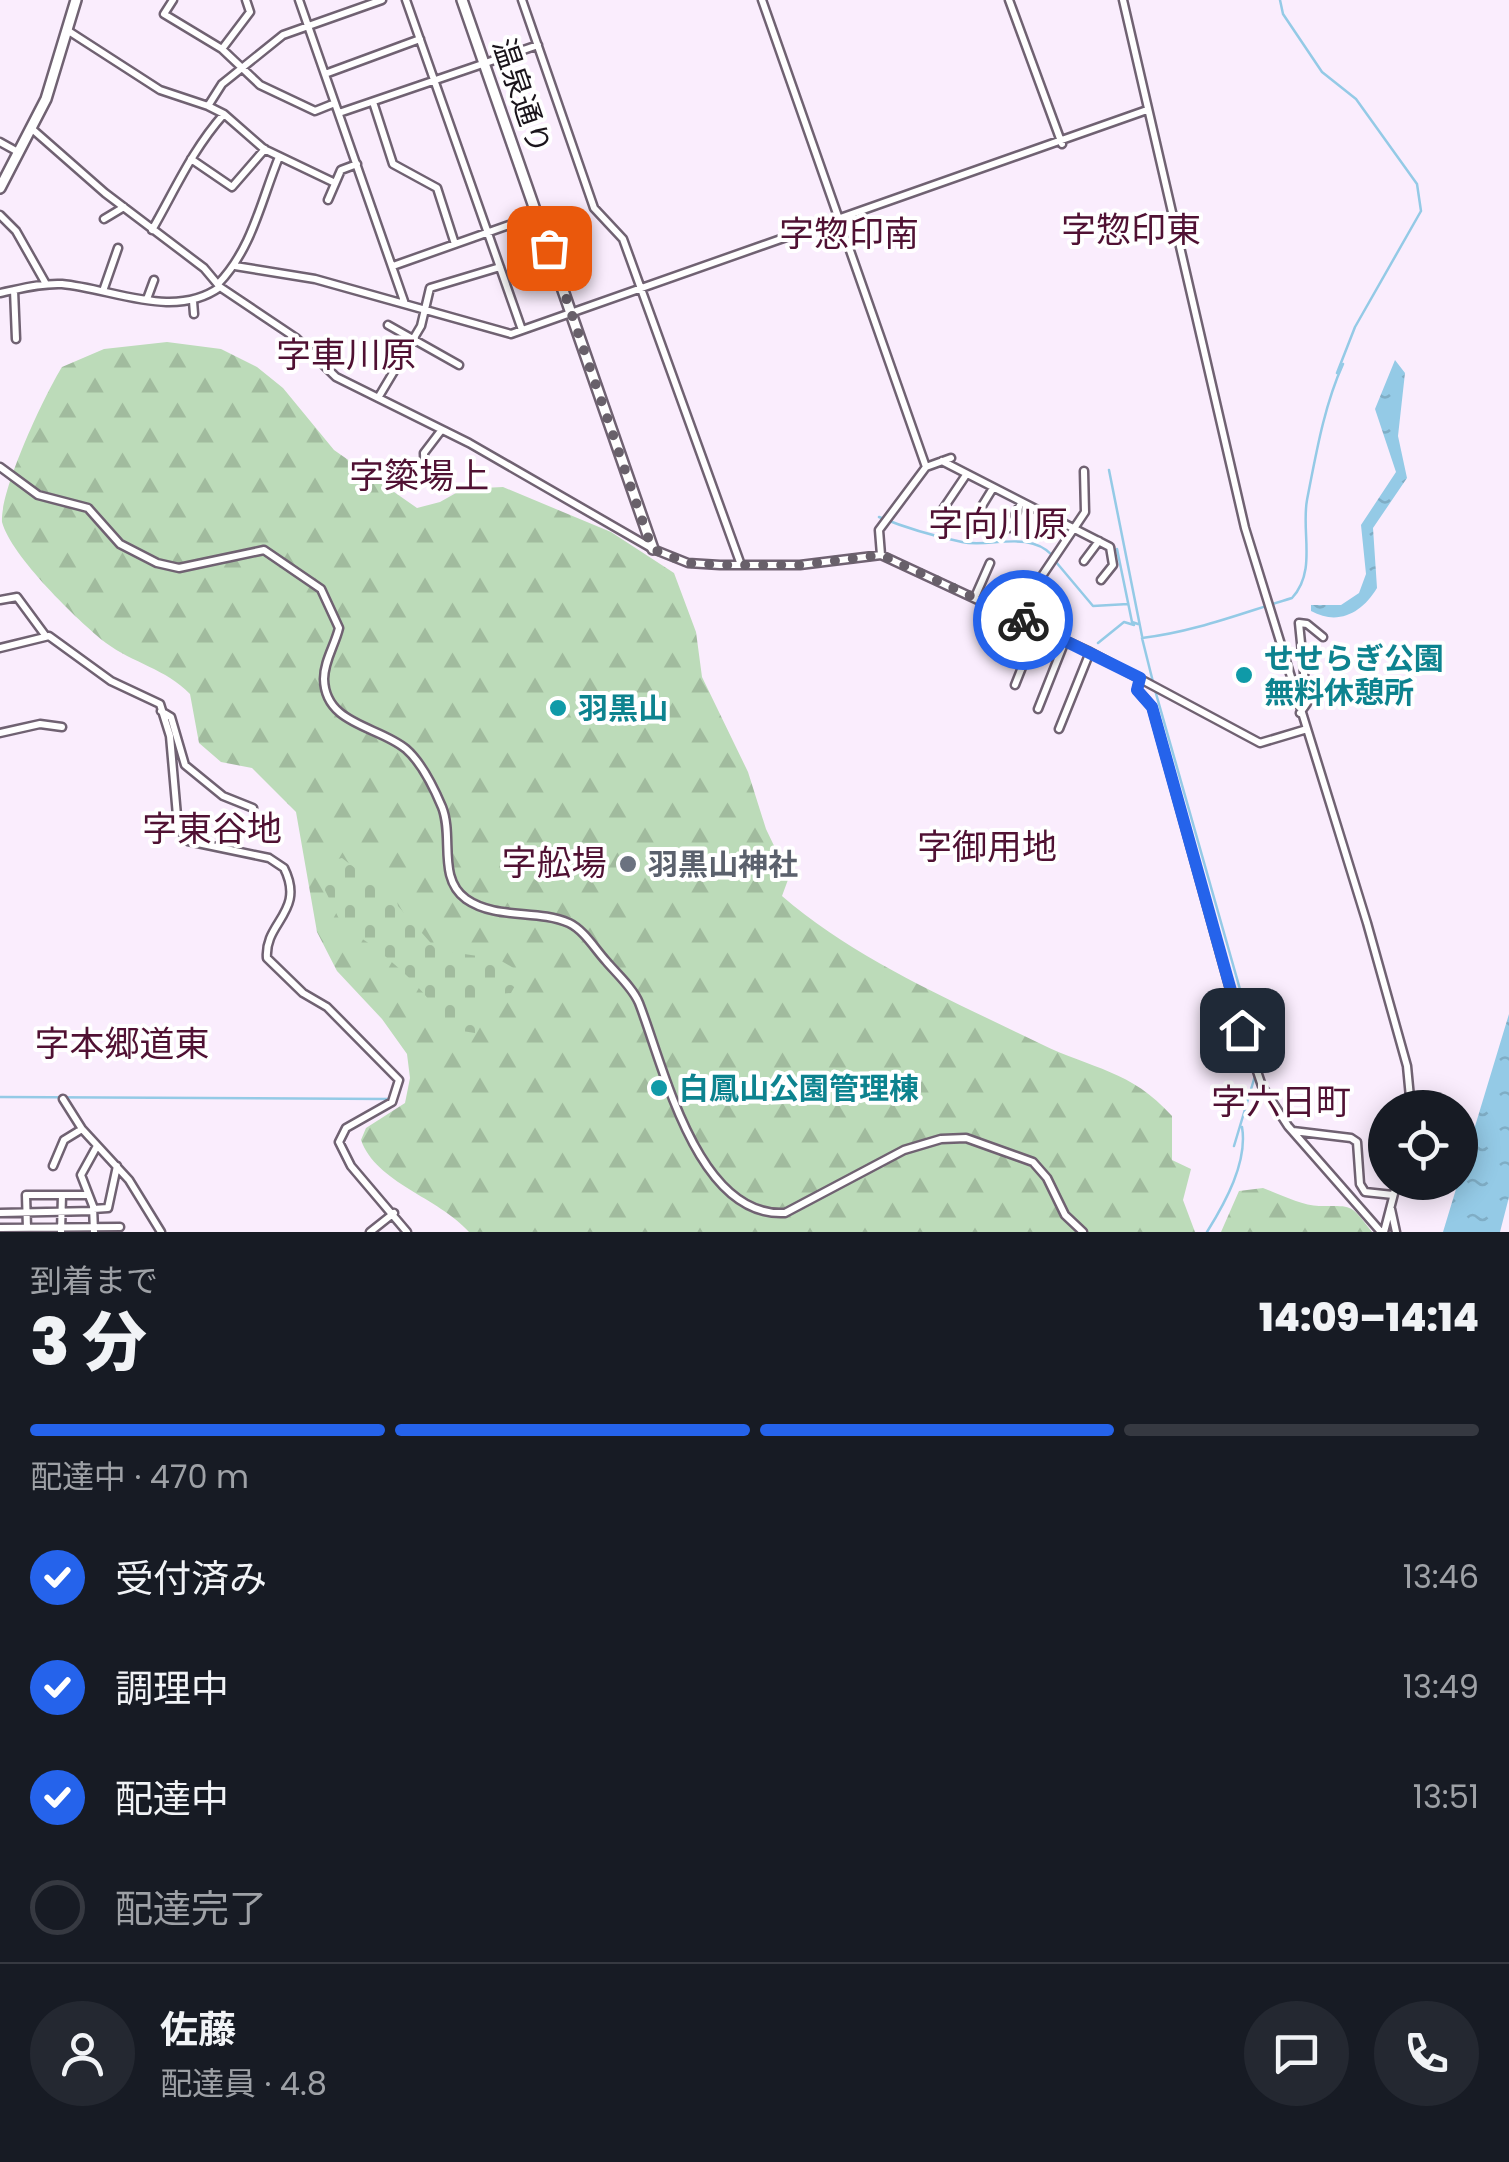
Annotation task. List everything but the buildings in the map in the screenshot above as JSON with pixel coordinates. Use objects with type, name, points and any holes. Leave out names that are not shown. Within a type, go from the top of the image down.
[{"type":"street","points":[[0,188],[46,99],[76,0]]},
{"type":"street","points":[[172,0],[164,14],[222,49],[260,85],[315,111],[336,103]]},
{"type":"street","points":[[222,49],[250,12],[246,0]]},
{"type":"street","points":[[300,0],[405,304]]},
{"type":"street","points":[[208,106],[222,84],[283,35],[356,4],[382,0]]},
{"type":"street","points":[[406,0],[522,330]]},
{"type":"street","name":"温泉通り","points":[[462,0],[652,549]]},
{"type":"street","points":[[522,0],[594,208],[623,239],[741,565]]},
{"type":"street","points":[[762,0],[926,467]]},
{"type":"street","points":[[1009,0],[1062,142]]},
{"type":"street","points":[[1123,0],[1245,528],[1401,1043],[1408,1090]]},
{"type":"street","points":[[66,30],[160,90],[224,114],[265,149],[333,182]]},
{"type":"street","points":[[325,74],[420,39]]},
{"type":"street","points":[[339,113],[538,44]]},
{"type":"street","points":[[372,102],[393,164],[437,188],[454,244]]},
{"type":"street","points":[[236,266],[315,278],[511,334],[1147,110]]},
{"type":"street","points":[[152,230],[191,159],[224,114]]},
{"type":"street","points":[[32,128],[219,286],[296,338],[336,376],[468,443],[652,549],[688,563],[741,565],[800,565],[881,555],[1090,652],[1260,743],[1306,729]]},
{"type":"street","points":[[0,142],[18,152]]},
{"type":"street","points":[[191,159],[232,187],[265,149]]},
{"type":"street","points":[[0,293],[46,284],[147,299],[193,301],[219,286],[236,266],[279,156]]},
{"type":"street","points":[[328,200],[333,182],[343,168],[357,164]]},
{"type":"street","points":[[104,219],[124,207]]},
{"type":"street","points":[[0,215],[16,230],[46,284]]},
{"type":"street","points":[[392,266],[537,215]]},
{"type":"street","points":[[104,291],[118,248]]},
{"type":"street","points":[[378,398],[412,341],[430,288],[500,266]]},
{"type":"street","points":[[147,299],[154,280]]},
{"type":"street","points":[[14,290],[16,340]]},
{"type":"street","points":[[193,301],[194,314]]},
{"type":"street","points":[[388,325],[459,365]]},
{"type":"street","points":[[414,486],[425,477],[424,453],[440,432]]},
{"type":"street","points":[[881,555],[879,530],[926,467],[946,460],[966,475],[1099,541],[1113,552],[1113,565],[1101,580]]},
{"type":"street","points":[[0,467],[38,494],[88,508],[120,544],[157,563],[179,568],[264,550],[321,589],[338,628],[325,668],[328,696],[350,721],[403,747],[415,759],[446,818],[448,870],[454,886],[483,907],[567,922],[580,930],[636,998],[696,1148],[716,1180],[738,1200],[770,1214],[785,1213],[904,1150],[941,1139],[966,1138],[1033,1162],[1047,1178],[1065,1214],[1084,1232]]},
{"type":"street","points":[[1016,616],[1086,512],[1084,472]]},
{"type":"street","points":[[941,512],[966,475]]},
{"type":"street","points":[[974,519],[992,488]]},
{"type":"street","points":[[1009,528],[1022,502]]},
{"type":"street","points":[[1041,528],[1047,515]]},
{"type":"street","points":[[1084,561],[1099,541]]},
{"type":"street","points":[[975,597],[990,564]]},
{"type":"street","points":[[0,600],[17,596],[44,635],[111,681],[152,698],[161,710],[172,747],[178,827],[188,841],[270,858],[284,868],[290,901],[286,917],[269,936],[267,958],[303,993],[327,1007],[399,1080],[392,1102],[346,1128],[339,1142],[351,1166],[408,1232]]},
{"type":"street","points":[[1300,713],[1307,703],[1298,624],[1307,624],[1322,637]]},
{"type":"street","points":[[1015,686],[1038,627]]},
{"type":"street","points":[[0,648],[44,635]]},
{"type":"street","points":[[1038,708],[1065,640]]},
{"type":"street","points":[[1059,728],[1090,652]]},
{"type":"street","points":[[1142,680],[1137,690],[1152,707],[1251,1060],[1271,1103],[1382,1232],[1393,1200]]},
{"type":"street","points":[[161,710],[172,717],[184,765],[223,796],[253,808]]},
{"type":"street","points":[[0,733],[40,724],[62,728]]},
{"type":"street","points":[[63,1099],[82,1129],[116,1166],[160,1232]]},
{"type":"street","points":[[53,1166],[64,1140],[82,1129]]},
{"type":"street","points":[[1292,1131],[1357,1142],[1360,1184],[1368,1192]]},
{"type":"street","points":[[94,1229],[93,1210],[81,1175],[96,1146]]},
{"type":"street","points":[[0,1213],[108,1208],[116,1166]]},
{"type":"street","points":[[27,1230],[26,1195],[88,1195]]},
{"type":"street","points":[[62,1195],[62,1230]]},
{"type":"street","points":[[1391,1208],[1396,1232]]},
{"type":"street","points":[[370,1232],[394,1213]]},
{"type":"street","points":[[0,1228],[62,1230],[120,1226]]},
{"type":"green space","points":[[167,342],[221,349],[257,367],[283,388],[334,450],[417,508],[440,502],[463,489],[503,487],[611,532],[674,573],[696,632],[702,677],[748,772],[766,829],[789,877],[782,896],[873,960],[1041,1044],[1110,1072],[1157,1101],[1172,1116],[1172,1160],[1191,1169],[1183,1200],[1195,1232],[469,1232],[380,1168],[361,1140],[366,1128],[405,1103],[410,1078],[407,1054],[382,1019],[337,971],[317,932],[296,812],[252,768],[221,762],[199,743],[190,694],[171,678],[106,643],[79,620],[31,569],[2,522],[15,467],[62,367],[104,349]]},
{"type":"green space","points":[[342,858],[359,871],[393,881],[398,906],[437,950],[498,959],[522,973],[511,993],[486,995],[475,1033],[443,1028],[429,1000],[413,982],[376,949],[344,929],[319,878],[325,862]]},
{"type":"green space","points":[[1263,1188],[1306,1204],[1350,1208],[1372,1232],[1221,1232],[1239,1191]]},
{"type":"water","points":[[1395,360],[1405,373],[1398,436],[1407,478],[1373,528],[1377,588],[1357,610],[1340,617],[1321,615],[1311,611],[1311,605],[1341,605],[1359,593],[1366,574],[1361,525],[1396,472],[1375,409]]},
{"type":"water","points":[[1509,1014],[1509,1197],[1500,1232],[1443,1232],[1453,1200],[1478,1200],[1478,1116]]},
{"type":"waterway","points":[[1280,0],[1283,14],[1322,72],[1356,99],[1417,184],[1421,211],[1355,327],[1337,373]]},
{"type":"waterway","points":[[1153,682],[1142,638],[1199,627],[1292,598],[1300,587],[1306,564],[1310,483],[1326,413],[1343,364]]},
{"type":"waterway","points":[[1109,470],[1142,636]]},
{"type":"waterway","points":[[879,517],[962,542],[1032,543],[1052,555]]},
{"type":"waterway","points":[[1117,549],[1132,622],[1138,624]]},
{"type":"waterway","points":[[1056,562],[1093,606],[1128,604]]},
{"type":"waterway","points":[[1098,643],[1124,622],[1134,625]]},
{"type":"waterway","points":[[1155,690],[1249,1021],[1257,1063]]},
{"type":"waterway","points":[[1234,1146],[1255,1076]]},
{"type":"waterway","points":[[0,1097],[389,1099]]},
{"type":"waterway","points":[[1207,1232],[1238,1168],[1242,1127]]},
{"type":"way so far","points":[[549,248],[652,549],[688,563],[720,565],[800,565],[881,555],[1023,620]]},
{"type":"place","name":"せせらぎ公園 無料休憩所","points":[[1244,675]]},
{"type":"place","name":"羽黒山","points":[[558,708]]},
{"type":"place","name":"羽黒山神社","points":[[628,864]]},
{"type":"place","name":"白鳳山公園管理棟","points":[[659,1088]]},
{"type":"district","name":"字惣印東","points":[[1131,229]]},
{"type":"district","name":"字惣印南","points":[[849,233]]},
{"type":"district","name":"字車川原","points":[[346,354]]},
{"type":"district","name":"字簗場上","points":[[419,475]]},
{"type":"district","name":"字向川原","points":[[998,523]]},
{"type":"district","name":"字東谷地","points":[[212,828]]},
{"type":"district","name":"字御用地","points":[[987,846]]},
{"type":"district","name":"字舩場","points":[[554,862]]},
{"type":"district","name":"字本郷道東","points":[[122,1043]]},
{"type":"district","name":"字六日町","points":[[1281,1101]]},
{"type":"route","points":[[1023,620],[1140,678],[1137,690],[1152,707],[1242,1030]]}]
